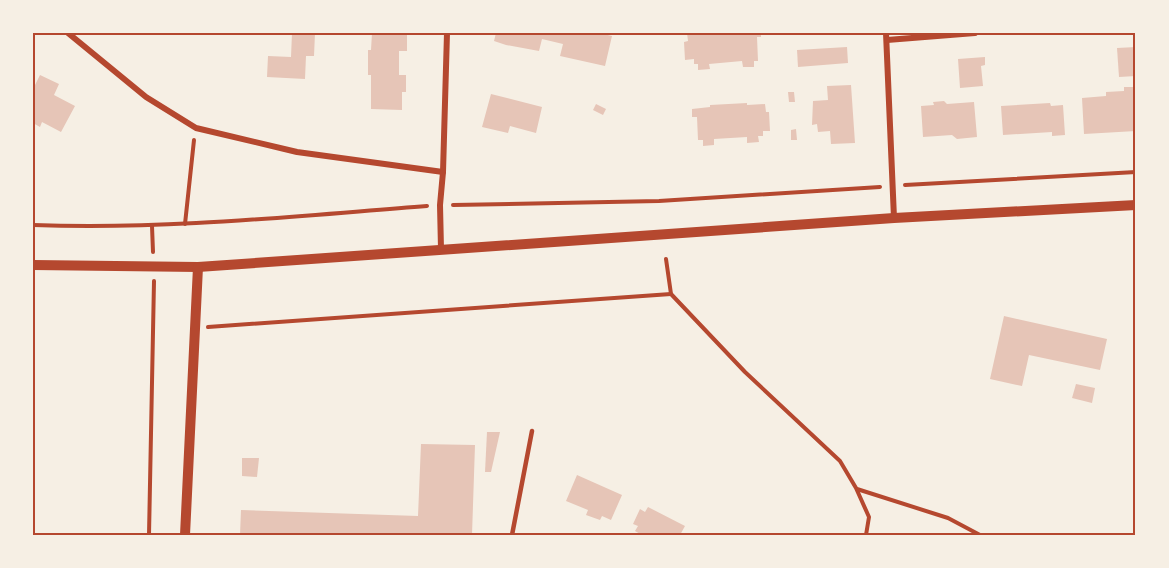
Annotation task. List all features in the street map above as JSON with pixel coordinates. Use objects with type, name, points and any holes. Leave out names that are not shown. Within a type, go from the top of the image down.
[{"type":"street","points":[[68,33],[146,97],[196,128],[297,152],[443,172]]},
{"type":"street","points":[[441,249],[440,205],[447,33]]},
{"type":"street","points":[[894,218],[886,37],[975,33]]},
{"type":"street","points":[[33,266],[198,267],[894,218],[1136,205]]},
{"type":"street","points":[[185,535],[198,267]]},
{"type":"lane","points":[[512,535],[532,431]]},
{"type":"path","points":[[185,224],[196,128]]},
{"type":"path","points":[[33,225],[97,228],[152,226],[440,205],[659,201],[1136,172]]},
{"type":"path","points":[[149,535],[154,267],[152,226]]},
{"type":"path","points":[[666,259],[671,294],[745,372],[840,460],[869,517],[866,535]]},
{"type":"path","points":[[195,328],[671,294]]},
{"type":"path","points":[[856,489],[948,518],[980,535]]},
{"type":"building","points":[[292,33],[315,33],[314,56],[306,56],[305,79],[267,77],[268,56],[291,57]]},
{"type":"building","points":[[372,33],[407,34],[407,51],[399,51],[399,75],[406,75],[406,92],[402,92],[402,110],[371,109],[368,50],[371,50]]},
{"type":"building","points":[[496,33],[599,33],[612,36],[605,66],[560,56],[563,44],[542,39],[539,51],[494,41]]},
{"type":"building","points":[[687,33],[761,33],[761,37],[757,37],[758,61],[754,61],[754,67],[743,67],[742,61],[709,64],[710,69],[698,70],[698,64],[694,64],[694,59],[685,60],[684,42],[688,41]]},
{"type":"building","points":[[847,47],[848,63],[798,67],[797,50]]},
{"type":"building","points":[[1136,47],[1136,76],[1119,77],[1117,48]]},
{"type":"building","points":[[985,57],[985,65],[981,66],[983,86],[960,88],[958,59]]},
{"type":"building","points":[[40,75],[59,84],[54,95],[75,106],[61,132],[42,122],[40,127],[33,123],[33,84],[35,85]]},
{"type":"building","points":[[851,85],[855,143],[831,144],[830,131],[818,132],[817,124],[812,125],[813,101],[828,100],[827,86]]},
{"type":"building","points":[[1124,87],[1136,87],[1136,131],[1084,134],[1082,98],[1106,96],[1106,92],[1124,91]]},
{"type":"building","points":[[788,92],[794,92],[795,102],[789,102]]},
{"type":"building","points":[[491,94],[542,107],[536,133],[510,126],[508,133],[482,127]]},
{"type":"building","points":[[944,101],[947,104],[974,102],[977,137],[957,139],[952,135],[923,137],[921,106]]},
{"type":"building","points":[[747,103],[747,105],[765,104],[766,112],[769,112],[770,131],[763,131],[763,136],[758,136],[759,142],[747,143],[747,137],[714,139],[714,145],[703,146],[703,140],[698,140],[697,117],[692,117],[692,109],[710,107],[710,105]]},
{"type":"building","points":[[1050,103],[1051,106],[1063,105],[1065,135],[1052,136],[1052,132],[1003,135],[1001,106]]},
{"type":"building","points":[[596,104],[606,109],[603,115],[593,110]]},
{"type":"building","points":[[796,129],[797,140],[791,140],[791,130]]},
{"type":"building","points":[[1004,316],[1107,339],[1100,370],[1029,355],[1022,386],[990,379]]},
{"type":"building","points":[[1076,384],[1095,388],[1092,403],[1072,398]]},
{"type":"building","points":[[487,432],[500,432],[491,472],[485,472]]},
{"type":"building","points":[[421,444],[475,445],[472,535],[240,535],[241,510],[418,516]]},
{"type":"building","points":[[242,458],[259,458],[257,477],[242,476]]},
{"type":"building","points":[[577,475],[622,495],[611,520],[602,516],[600,520],[586,515],[588,510],[566,501]]},
{"type":"building","points":[[648,507],[685,526],[680,535],[642,535],[635,531],[638,526],[633,524],[640,509],[645,512]]}]
